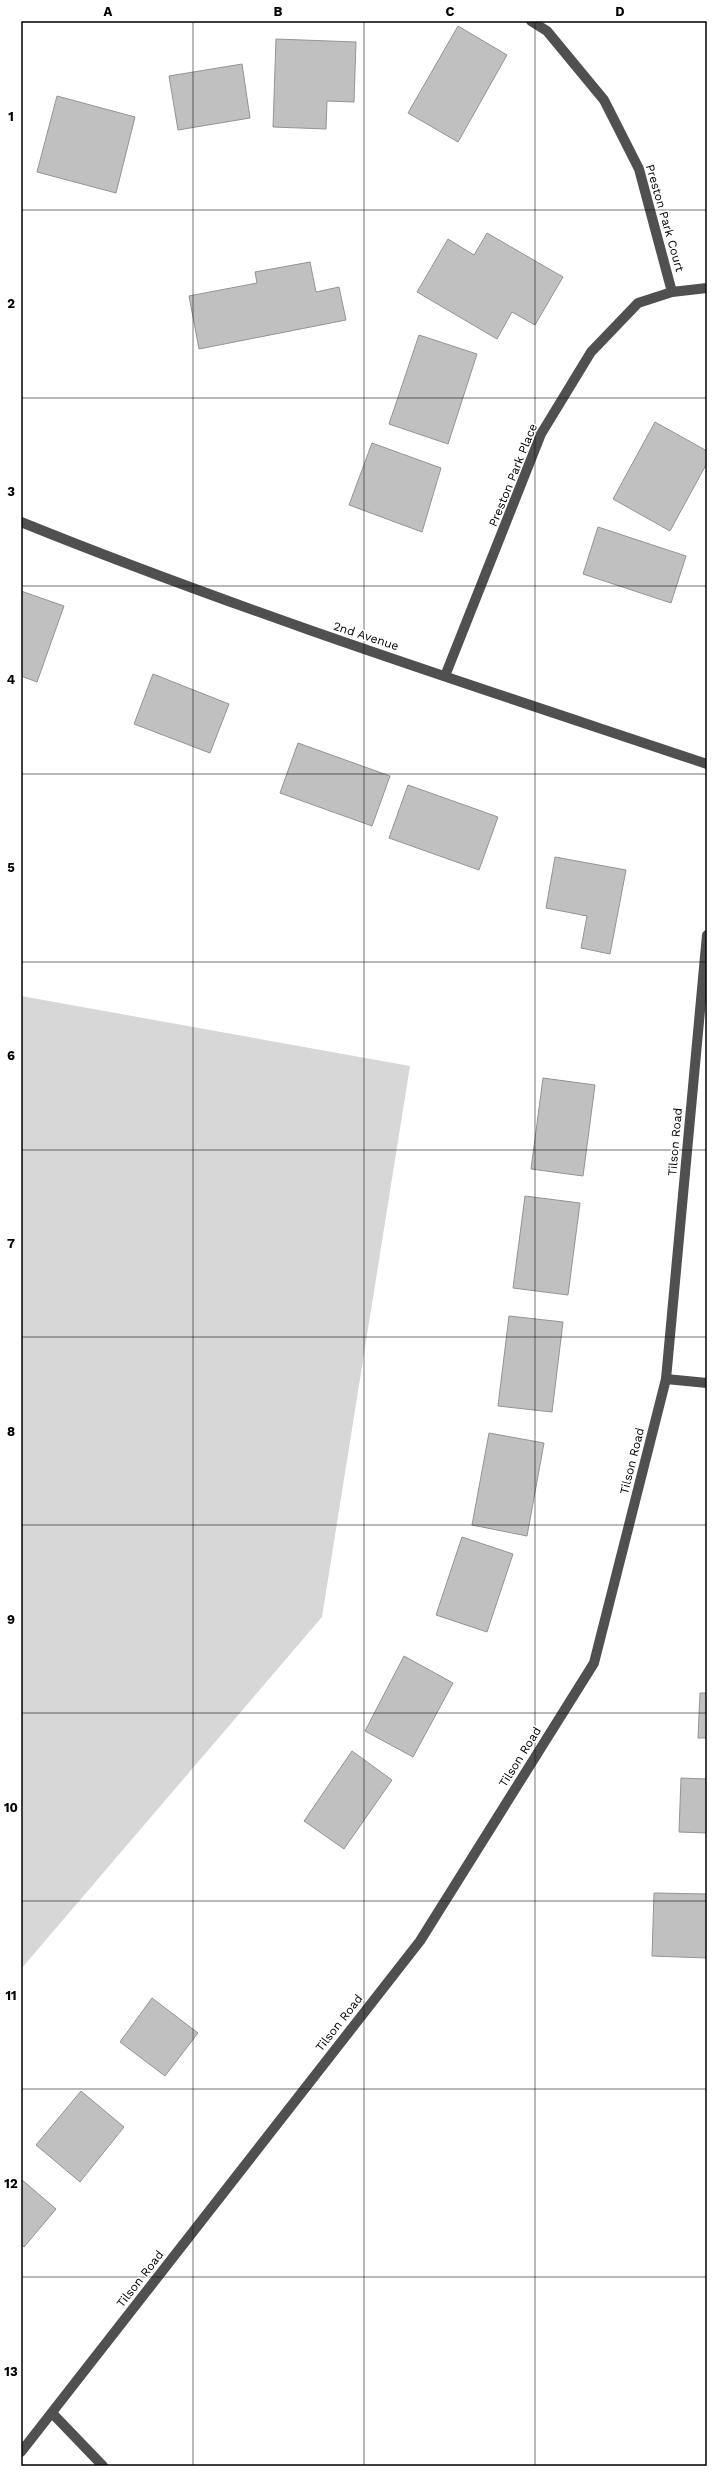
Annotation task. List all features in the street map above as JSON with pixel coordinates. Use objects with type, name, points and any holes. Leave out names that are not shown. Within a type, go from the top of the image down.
[{"type":"street","name":"Preston Park Court","points":[[530,21],[547,30],[607,107],[639,169],[672,292]]},
{"type":"street","name":"Preston Park Place","points":[[445,676],[542,434],[591,352],[638,304],[672,292],[707,288]]},
{"type":"street","name":"2nd Avenue","points":[[21,522],[113,559],[284,622],[707,764]]},
{"type":"street","name":"Tilson Road","points":[[21,2452],[420,1941],[594,1663],[666,1379],[707,935]]},
{"type":"street","points":[[666,1379],[707,1383]]},
{"type":"street","points":[[52,2413],[102,2466]]},
{"type":"shaded area","points":[[21,996],[410,1066],[322,1617],[21,1969]]},
{"type":"building","points":[[458,26],[507,55],[458,142],[408,113]]},
{"type":"building","points":[[276,39],[356,42],[354,102],[327,101],[326,129],[273,127]]},
{"type":"building","points":[[242,64],[250,118],[178,130],[169,76]]},
{"type":"building","points":[[57,96],[135,117],[116,193],[37,172]]},
{"type":"building","points":[[487,233],[563,277],[535,325],[512,312],[497,339],[417,292],[448,239],[474,255]]},
{"type":"building","points":[[310,262],[316,292],[339,287],[346,320],[199,349],[189,296],[257,283],[255,272]]},
{"type":"building","points":[[419,335],[477,354],[448,444],[389,424]]},
{"type":"building","points":[[655,422],[707,451],[707,463],[670,531],[613,499]]},
{"type":"building","points":[[372,443],[441,468],[422,532],[349,505]]},
{"type":"building","points":[[598,527],[686,556],[671,603],[583,574]]},
{"type":"building","points":[[21,591],[64,606],[37,682],[21,676]]},
{"type":"building","points":[[153,674],[229,704],[210,753],[134,724]]},
{"type":"building","points":[[298,743],[390,776],[372,826],[280,793]]},
{"type":"building","points":[[408,785],[498,817],[479,870],[389,838]]},
{"type":"building","points":[[555,857],[626,870],[610,954],[581,948],[587,916],[546,908]]},
{"type":"building","points":[[543,1078],[595,1085],[583,1176],[531,1169]]},
{"type":"building","points":[[525,1196],[580,1203],[568,1295],[513,1288]]},
{"type":"building","points":[[509,1316],[563,1322],[552,1412],[498,1406]]},
{"type":"building","points":[[489,1433],[544,1443],[527,1536],[472,1525]]},
{"type":"building","points":[[462,1537],[513,1554],[487,1632],[436,1615]]},
{"type":"building","points":[[404,1656],[453,1683],[413,1757],[365,1731]]},
{"type":"building","points":[[700,1693],[707,1693],[707,1738],[698,1738]]},
{"type":"building","points":[[352,1751],[392,1780],[344,1849],[304,1821]]},
{"type":"building","points":[[681,1778],[707,1779],[707,1833],[679,1832]]},
{"type":"building","points":[[654,1893],[707,1894],[707,1958],[652,1956]]},
{"type":"building","points":[[152,1998],[198,2033],[165,2076],[120,2042]]},
{"type":"building","points":[[81,2091],[124,2127],[80,2182],[36,2145]]},
{"type":"building","points":[[21,2179],[56,2209],[24,2247],[21,2244]]}]
